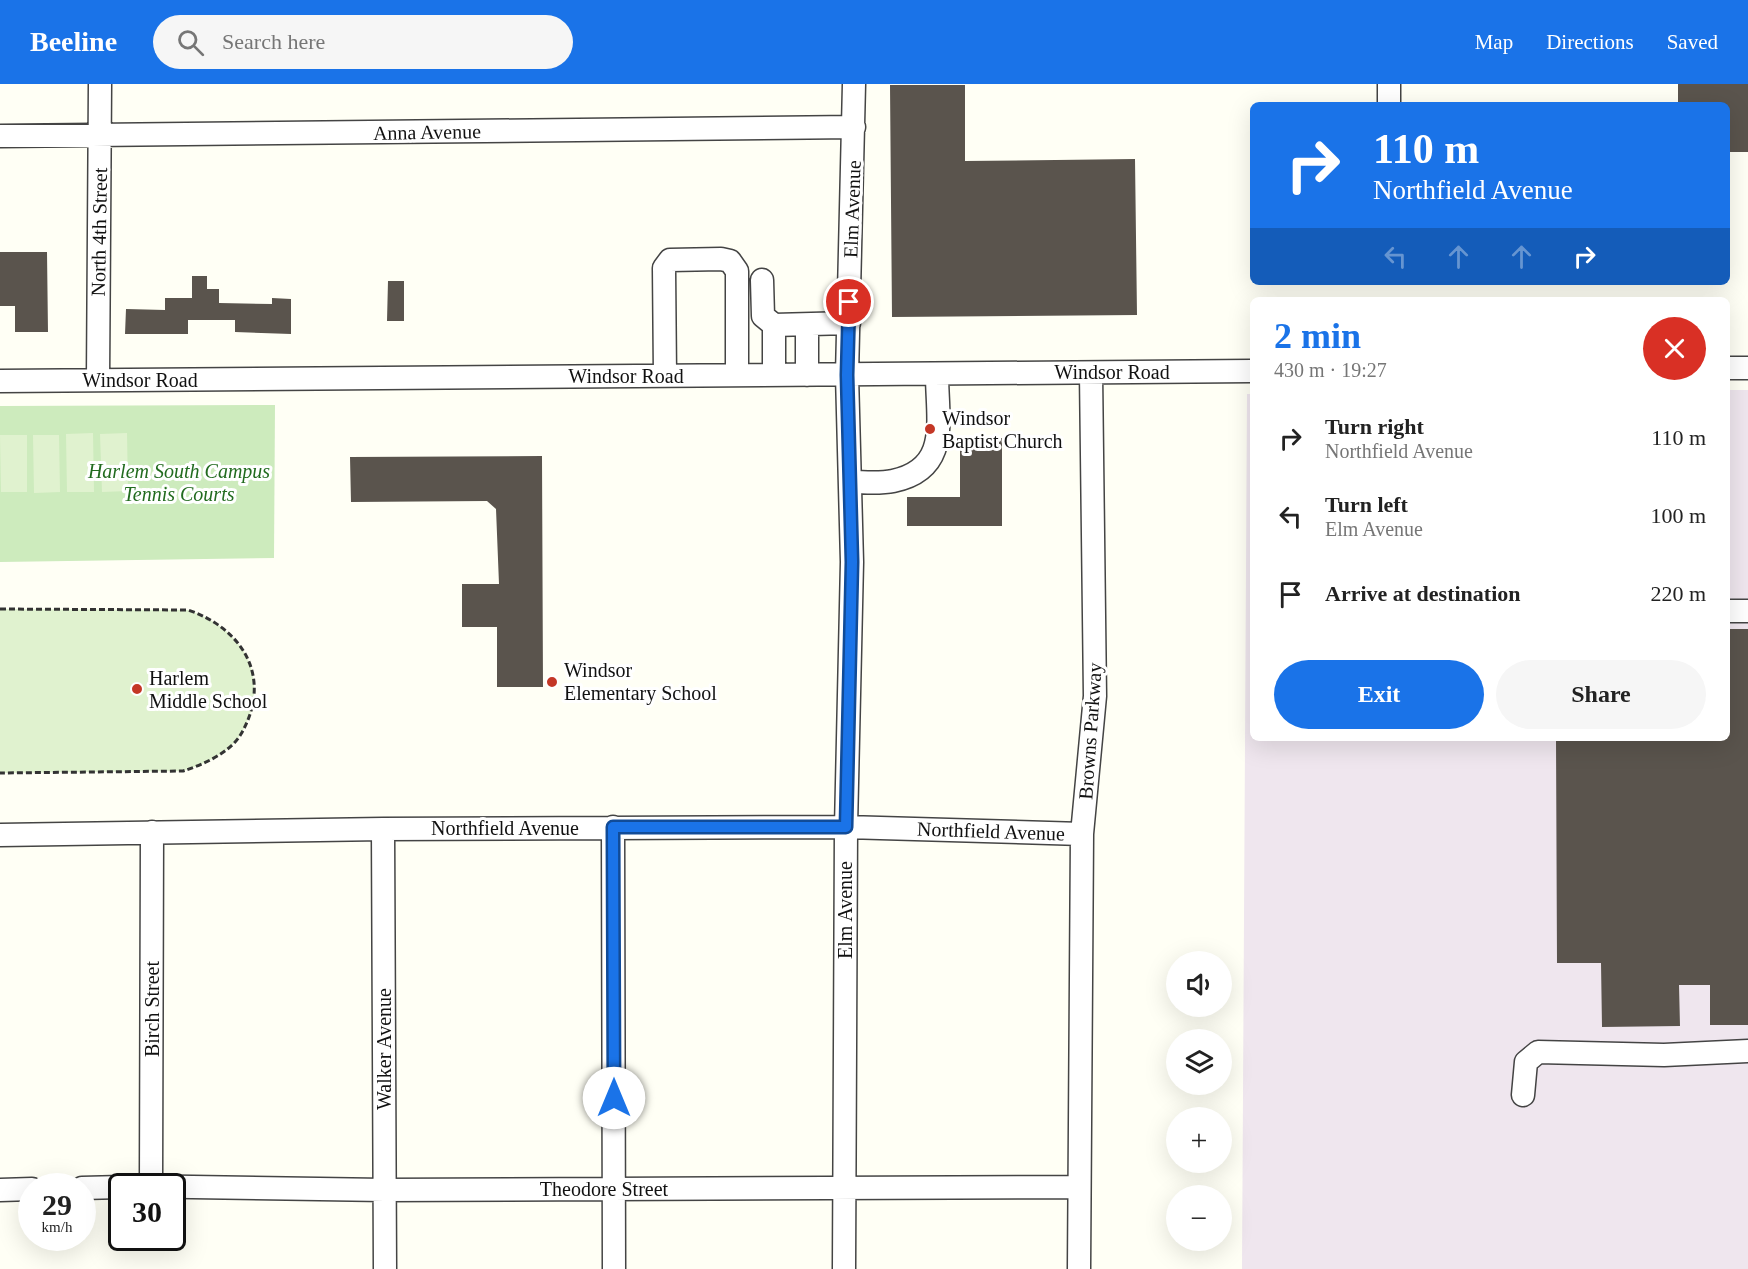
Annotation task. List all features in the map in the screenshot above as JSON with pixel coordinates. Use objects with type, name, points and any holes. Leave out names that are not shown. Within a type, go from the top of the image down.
[{"type":"street","name":"North 4th Street","points":[[98,380],[100,84]]},
{"type":"street","name":"Elm Avenue","points":[[844,1269],[846,827],[852,562],[847,375],[854,84]]},
{"type":"street","points":[[1389,84],[1389,102]]},
{"type":"street","name":"Anna Avenue","points":[[0,136],[854,127]]},
{"type":"street","points":[[665,376],[663,275],[666,264],[670,260],[721,259],[730,261],[737,271],[737,375]]},
{"type":"street","points":[[762,280],[762,316],[774,325],[849,323]]},
{"type":"street","points":[[807,324],[807,375]]},
{"type":"street","points":[[774,325],[774,375]]},
{"type":"street","points":[[1730,368],[1748,368]]},
{"type":"street","name":"Windsor Road","points":[[0,381],[1250,371]]},
{"type":"street","name":"Browns Parkway","points":[[1079,1269],[1082,834],[1095,696],[1091,373]]},
{"type":"street","points":[[850,482],[891,482],[913,475],[929,464],[937,448],[937,374]]},
{"type":"street","points":[[613,827],[614,1269]]},
{"type":"street","name":"Northfield Avenue","points":[[0,835],[613,827],[846,827],[1082,834]]},
{"type":"street","name":"Walker Avenue","points":[[383,829],[385,1269]]},
{"type":"street","name":"Birch Street","points":[[151,1173],[152,832]]},
{"type":"street","points":[[1523,1095],[1526,1062],[1538,1052],[1664,1055],[1748,1051]]},
{"type":"street","name":"Theodore Street","points":[[186,1187],[384,1190],[615,1190],[844,1186],[1079,1187]]},
{"type":"street","points":[[0,1190],[18,1189]]},
{"type":"path","points":[[0,609],[188,610],[208,616],[225,629],[245,651],[252,670],[256,694],[240,735],[202,765],[183,771],[0,772]]},
{"type":"shaded area","points":[[1730,390],[1748,390],[1748,1269],[1242,1269],[1247,394],[1250,394],[1250,741],[1730,741]]},
{"type":"green space","name":"Harlem South Campus Tennis Courts","points":[[275,405],[274,558],[0,562],[0,406]]},
{"type":"green space","points":[[93,433],[94,492],[67,492],[66,434]]},
{"type":"green space","points":[[127,433],[128,491],[102,492],[100,434]]},
{"type":"green space","points":[[0,435],[27,435],[27,492],[1,492]]},
{"type":"green space","points":[[33,435],[59,435],[60,492],[34,493]]},
{"type":"green space","points":[[0,609],[188,610],[208,619],[238,643],[248,659],[253,676],[254,694],[250,714],[241,734],[223,752],[207,762],[183,771],[0,773]]},
{"type":"building","points":[[1678,84],[1748,84],[1748,152],[1730,152],[1730,102],[1678,102]]},
{"type":"building","points":[[890,85],[965,85],[965,161],[1135,159],[1137,315],[892,317]]},
{"type":"building","points":[[0,252],[47,252],[48,332],[15,332],[15,306],[0,306]]},
{"type":"building","points":[[192,276],[207,276],[207,289],[219,289],[219,303],[272,304],[272,298],[291,299],[291,334],[235,332],[235,320],[188,320],[188,334],[125,334],[126,309],[165,310],[165,298],[192,298]]},
{"type":"building","points":[[388,281],[404,281],[404,321],[387,321]]},
{"type":"building","points":[[960,438],[1002,438],[1002,526],[907,526],[907,497],[960,497]]},
{"type":"building","name":"Windsor Elementary School","points":[[542,456],[543,687],[497,687],[497,627],[462,627],[462,584],[499,584],[496,509],[487,501],[351,502],[350,457]]},
{"type":"building","points":[[1730,629],[1748,629],[1748,1025],[1710,1025],[1710,985],[1679,985],[1680,1026],[1602,1027],[1601,963],[1557,963],[1556,741],[1730,741]]},
{"type":"place","name":"Windsor Baptist Church","points":[[930,429]]},
{"type":"place","name":"Windsor Elementary School","points":[[552,682]]},
{"type":"place","name":"Harlem Middle School","points":[[137,689]]},
{"type":"route","points":[[614,1098],[613,827],[846,827],[852,562],[847,375],[849,302]]}]
